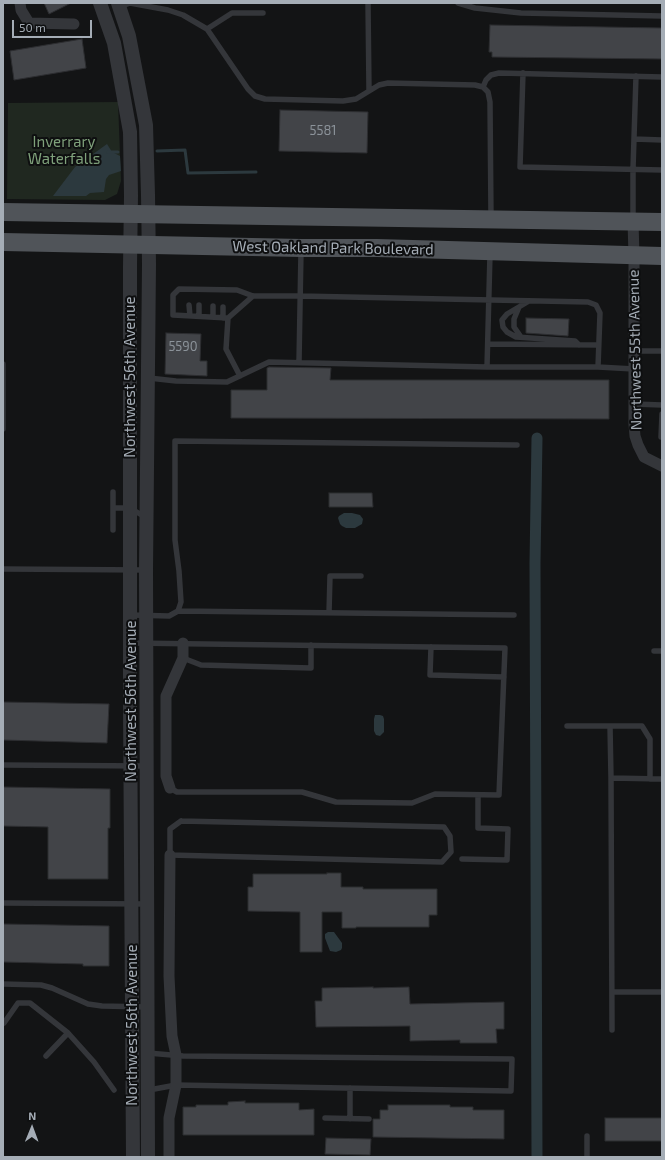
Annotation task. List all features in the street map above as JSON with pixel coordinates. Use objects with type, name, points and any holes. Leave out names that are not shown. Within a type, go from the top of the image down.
[{"type":"main road","name":"West Oakland Park Boulevard","points":[[3,212],[662,222]]},
{"type":"main road","name":"West Oakland Park Boulevard","points":[[3,242],[302,248],[377,248],[662,256]]},
{"type":"street","points":[[20,3],[21,10],[30,23],[74,24]]},
{"type":"street","points":[[100,3],[114,43],[130,132],[140,214]]},
{"type":"street","points":[[115,4],[130,36],[146,125],[140,214]]},
{"type":"street","name":"Northwest 56th Avenue","points":[[133,1157],[130,643],[130,244],[140,214]]},
{"type":"street","name":"Northwest 56th Avenue","points":[[140,214],[149,245],[146,570],[148,1157]]},
{"type":"street","name":"Northwest 55th Avenue","points":[[633,221],[635,436],[644,457],[662,466]]},
{"type":"street","points":[[170,788],[166,776],[166,696],[183,658],[183,643]]},
{"type":"street","points":[[169,1157],[169,1118],[176,1085],[176,1055],[172,1036],[169,976],[170,855]]},
{"type":"lane","points":[[115,4],[130,3],[168,10],[183,15],[207,29],[248,90],[255,96],[265,99],[343,101],[356,99],[369,90],[379,85],[388,83],[475,85],[483,87],[488,92],[490,102],[491,220]]},
{"type":"lane","points":[[368,3],[369,90]]},
{"type":"lane","points":[[458,3],[475,8],[521,13],[662,16]]},
{"type":"lane","points":[[207,29],[232,13],[263,13]]},
{"type":"lane","points":[[483,87],[486,80],[491,75],[499,73],[662,77]]},
{"type":"lane","points":[[523,73],[520,167],[662,170]]},
{"type":"lane","points":[[633,221],[636,76]]},
{"type":"lane","points":[[634,139],[662,140]]},
{"type":"lane","points":[[299,362],[302,248]]},
{"type":"lane","points":[[487,367],[490,251]]},
{"type":"lane","points":[[253,296],[225,318],[173,315],[173,295],[179,289],[189,292],[223,293],[237,290],[253,296],[588,302],[596,305],[600,314],[598,367]]},
{"type":"lane","points":[[529,301],[507,314],[502,320],[507,332],[521,338],[575,341],[579,344]]},
{"type":"lane","points":[[189,305],[190,316]]},
{"type":"lane","points":[[199,305],[200,316]]},
{"type":"lane","points":[[213,306],[213,317]]},
{"type":"lane","points":[[223,306],[226,349],[240,376]]},
{"type":"lane","points":[[519,307],[514,319],[514,327],[521,338]]},
{"type":"lane","points":[[488,344],[598,345]]},
{"type":"lane","points":[[634,351],[662,350]]},
{"type":"lane","points":[[148,378],[176,381],[226,382],[270,362],[487,367],[634,368]]},
{"type":"lane","points":[[3,364],[3,429]]},
{"type":"lane","points":[[634,404],[662,405]]},
{"type":"lane","points":[[662,414],[662,437]]},
{"type":"lane","points":[[178,611],[181,602],[175,540],[175,441],[517,445]]},
{"type":"lane","points":[[113,492],[113,530]]},
{"type":"lane","points":[[113,508],[130,508],[147,518]]},
{"type":"lane","points":[[3,569],[146,570]]},
{"type":"lane","points":[[329,613],[330,576],[361,576]]},
{"type":"lane","points":[[130,615],[169,616],[178,611],[514,615]]},
{"type":"lane","points":[[130,643],[505,648],[499,795],[435,794],[412,803],[336,802],[302,792],[177,792],[170,788]]},
{"type":"lane","points":[[183,658],[201,665],[311,668],[311,645]]},
{"type":"lane","points":[[431,647],[430,675],[504,677]]},
{"type":"lane","points":[[654,651],[662,651]]},
{"type":"lane","points":[[567,726],[642,726],[650,739],[650,779]]},
{"type":"lane","points":[[610,726],[612,1030]]},
{"type":"lane","points":[[3,765],[147,766]]},
{"type":"lane","points":[[611,778],[662,779]]},
{"type":"lane","points":[[462,859],[507,860],[508,829],[478,828],[478,795]]},
{"type":"lane","points":[[181,821],[444,827],[450,836],[451,852],[442,862],[170,855],[170,829],[181,821]]},
{"type":"lane","points":[[3,903],[148,904]]},
{"type":"lane","points":[[3,984],[41,985],[52,988],[88,1004],[102,1006],[148,1007]]},
{"type":"lane","points":[[612,992],[662,992]]},
{"type":"lane","points":[[4,1023],[18,1003],[30,1003],[68,1034],[94,1062],[114,1090]]},
{"type":"lane","points":[[46,1056],[68,1034]]},
{"type":"lane","points":[[148,1053],[183,1056],[512,1059],[511,1091],[176,1085],[148,1090]]},
{"type":"lane","points":[[350,1088],[350,1119]]},
{"type":"lane","points":[[325,1118],[369,1119]]},
{"type":"lane","points":[[587,1136],[587,1157]]},
{"type":"green space","name":"Inverrary Waterfalls","points":[[118,102],[121,181],[117,194],[105,200],[7,199],[8,103]]},
{"type":"shaded area","points":[[107,144],[112,152],[120,156],[121,171],[109,175],[106,179],[104,192],[90,193],[86,196],[53,196],[75,167]]},
{"type":"shaded area","points":[[344,513],[360,515],[363,519],[362,524],[355,528],[346,528],[342,526],[338,518]]},
{"type":"shaded area","points":[[375,715],[383,716],[384,719],[384,732],[380,736],[376,735],[374,731]]},
{"type":"shaded area","points":[[328,932],[334,932],[342,943],[341,950],[336,952],[330,951],[325,938],[325,934]]},
{"type":"building","points":[[44,3],[71,3],[49,14]]},
{"type":"building","points":[[490,25],[662,28],[662,59],[492,57],[492,52],[489,52]]},
{"type":"building","points":[[82,39],[86,68],[14,80],[10,51]]},
{"type":"building","points":[[280,110],[368,112],[367,153],[279,151]]},
{"type":"building","points":[[526,318],[569,319],[568,336],[526,333]]},
{"type":"building","points":[[166,333],[201,334],[200,361],[207,361],[207,376],[165,374]]},
{"type":"building","points":[[267,368],[331,368],[330,380],[609,380],[609,419],[231,418],[231,390],[267,390]]},
{"type":"building","points":[[329,493],[372,493],[373,507],[329,507]]},
{"type":"building","points":[[3,702],[109,704],[107,743],[3,740]]},
{"type":"building","points":[[3,787],[110,789],[108,879],[48,879],[48,827],[3,826]]},
{"type":"building","points":[[341,873],[341,887],[363,887],[363,889],[437,889],[437,915],[429,915],[429,927],[342,928],[342,912],[322,912],[322,952],[300,952],[300,912],[248,911],[248,887],[253,887],[253,874]]},
{"type":"building","points":[[3,924],[109,926],[109,966],[3,962]]},
{"type":"building","points":[[409,987],[410,1004],[504,1002],[504,1029],[496,1029],[497,1043],[460,1043],[460,1040],[410,1041],[410,1026],[316,1027],[315,1001],[322,1001],[322,988]]},
{"type":"building","points":[[245,1101],[245,1103],[299,1103],[299,1110],[314,1109],[314,1135],[183,1135],[183,1107],[196,1107],[196,1105],[228,1105],[228,1102]]},
{"type":"building","points":[[388,1105],[450,1105],[450,1107],[473,1107],[473,1110],[504,1110],[504,1139],[373,1137],[373,1119],[380,1119],[380,1110],[388,1110]]},
{"type":"building","points":[[605,1118],[662,1118],[662,1141],[605,1141]]},
{"type":"building","points":[[326,1138],[371,1139],[370,1155],[325,1154]]},
{"type":"waterway","points":[[157,151],[185,150],[188,173],[256,172]]},
{"type":"waterway","points":[[108,152],[118,152]]},
{"type":"waterway","points":[[537,438],[535,563],[537,1157]]}]
